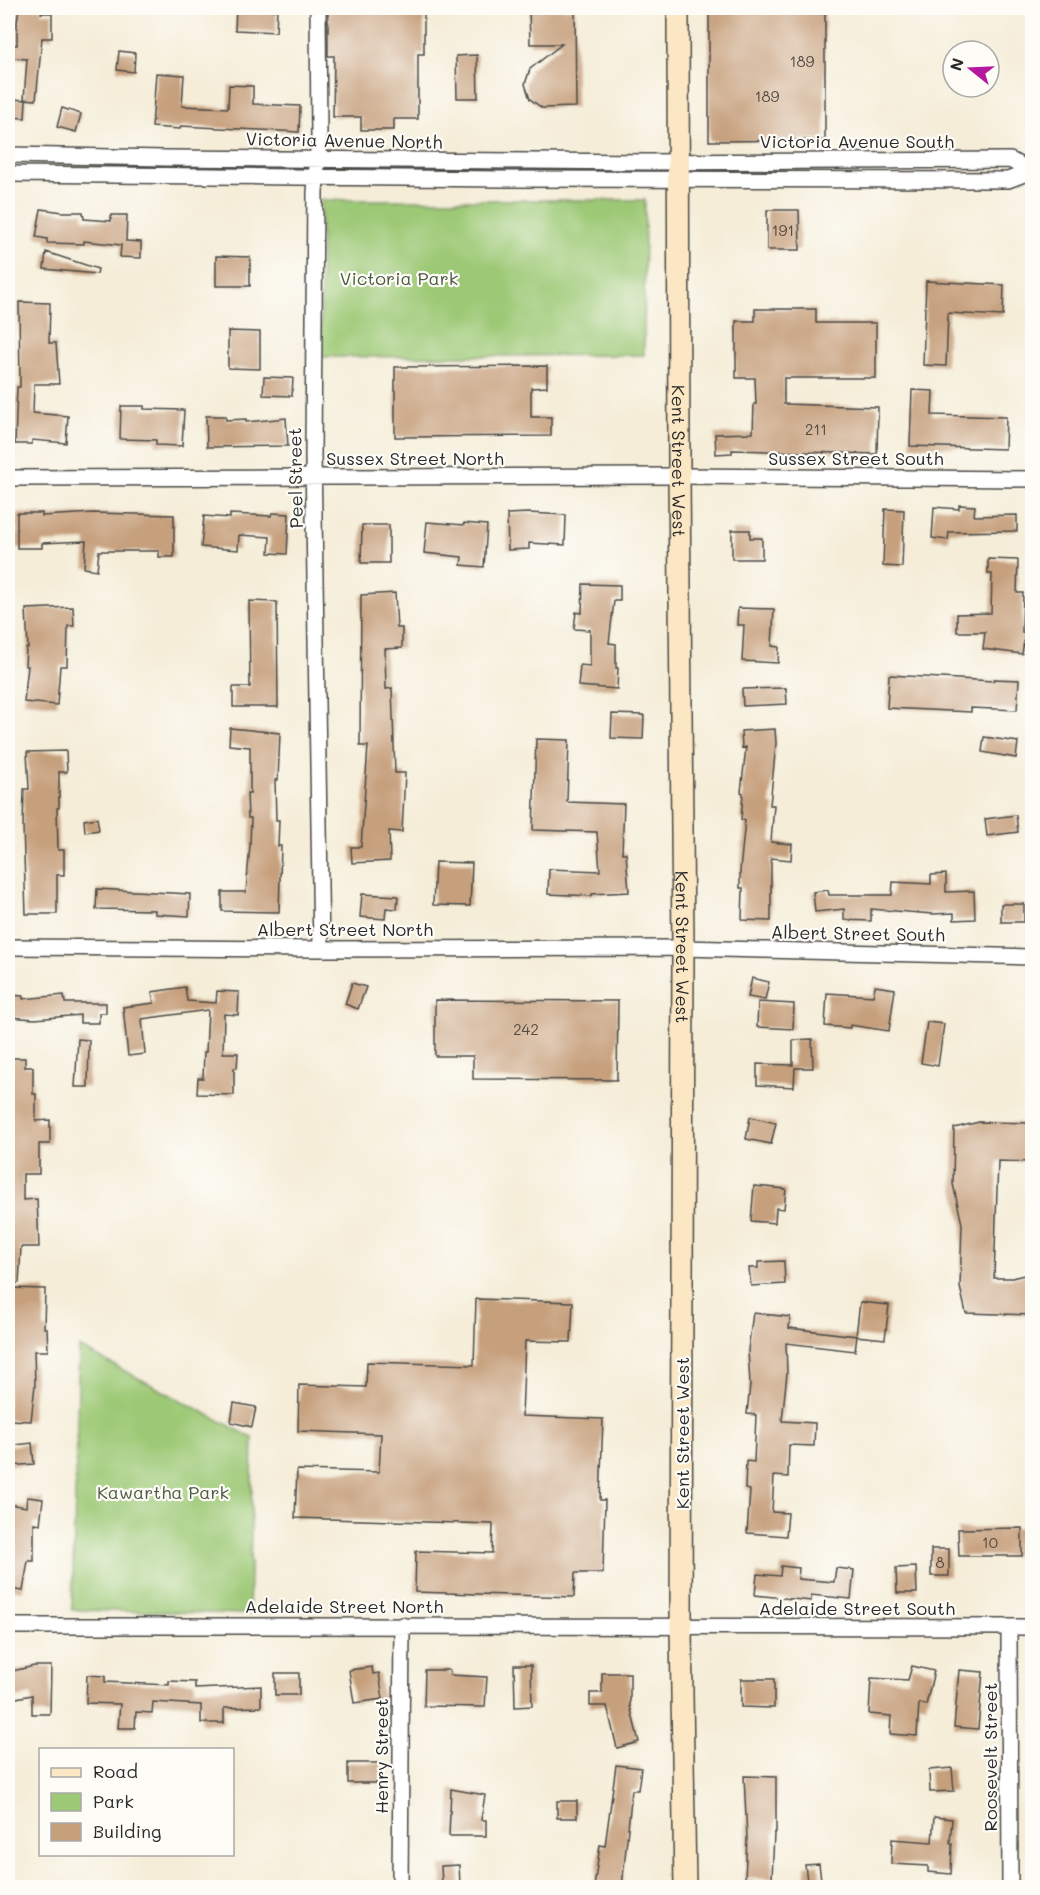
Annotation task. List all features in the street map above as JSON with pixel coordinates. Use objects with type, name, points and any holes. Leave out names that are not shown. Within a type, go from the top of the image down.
[{"type":"main road","name":"Kent Street West","points":[[678,8],[683,948],[681,1628],[685,1887]]},
{"type":"street","name":"Peel Street","points":[[318,8],[319,139],[316,177],[314,478],[321,949]]},
{"type":"street","name":"Victoria Avenue North","points":[[8,155],[317,158],[680,170]]},
{"type":"street","points":[[164,175],[165,158]]},
{"type":"street","name":"Victoria Avenue North","points":[[8,174],[316,177],[680,170]]},
{"type":"street","points":[[680,170],[1008,180],[1032,171]]},
{"type":"street","name":"Sussex Street North","points":[[8,478],[679,476]]},
{"type":"street","name":"Sussex Street South","points":[[679,476],[1032,479]]},
{"type":"street","name":"Albert Street North","points":[[8,947],[683,948]]},
{"type":"street","name":"Albert Street South","points":[[683,948],[1032,957]]},
{"type":"street","name":"Adelaide Street North","points":[[8,1626],[402,1625],[681,1628]]},
{"type":"street","name":"Henry Street","points":[[400,1887],[402,1625]]},
{"type":"street","name":"Roosevelt Street","points":[[1009,1627],[1010,1887]]},
{"type":"street","name":"Adelaide Street South","points":[[681,1628],[1032,1627]]},
{"type":"green space","name":"Victoria Park","points":[[321,200],[645,200],[644,355],[321,357]]},
{"type":"green space","name":"Kawartha Park","points":[[79,1347],[253,1438],[249,1614],[72,1610]]},
{"type":"building","points":[[19,8],[42,8],[41,13],[52,13],[52,38],[42,38],[36,100],[24,99],[27,59],[12,58],[13,45],[17,45]]},
{"type":"building","points":[[236,8],[277,10],[276,32],[235,30]]},
{"type":"building","points":[[328,8],[424,8],[424,54],[418,54],[418,119],[394,119],[394,130],[361,130],[361,117],[333,117],[334,56],[328,56]]},
{"type":"building","points":[[529,8],[575,8],[576,107],[542,108],[530,99],[525,84],[530,69],[562,44],[530,44]]},
{"type":"building","points":[[709,8],[825,8],[825,140],[709,141]]},
{"type":"building","points":[[119,51],[135,53],[134,72],[117,70]]},
{"type":"building","points":[[477,55],[478,98],[457,98],[456,56]]},
{"type":"building","points":[[156,73],[184,75],[182,106],[228,108],[229,85],[253,86],[253,104],[300,106],[299,132],[181,126],[180,129],[152,127]]},
{"type":"building","points":[[11,99],[26,100],[25,118],[9,117]]},
{"type":"building","points":[[62,108],[81,114],[76,132],[57,127]]},
{"type":"building","points":[[41,209],[83,212],[84,219],[111,221],[111,215],[127,215],[126,241],[141,242],[141,258],[120,257],[121,245],[84,241],[84,244],[47,243],[47,239],[36,237]]},
{"type":"building","points":[[767,210],[799,210],[800,250],[767,250]]},
{"type":"building","points":[[46,252],[98,269],[97,274],[44,269]]},
{"type":"building","points":[[216,256],[250,257],[250,286],[216,286]]},
{"type":"building","points":[[926,281],[1004,285],[1003,316],[948,313],[946,366],[923,365]]},
{"type":"building","points":[[19,302],[50,303],[49,343],[56,343],[59,384],[34,384],[33,413],[68,416],[66,443],[32,440],[32,444],[15,444],[17,387],[20,387]]},
{"type":"building","points":[[755,309],[816,309],[816,323],[876,323],[876,378],[784,378],[784,404],[878,407],[877,454],[732,450],[732,453],[716,454],[715,434],[753,433],[754,404],[756,404],[755,378],[736,378],[736,321],[755,321]]},
{"type":"building","points":[[228,331],[260,332],[260,369],[228,368]]},
{"type":"building","points":[[547,366],[547,387],[531,388],[531,417],[551,417],[551,436],[395,437],[395,367]]},
{"type":"building","points":[[264,377],[293,378],[292,396],[263,395]]},
{"type":"building","points":[[912,390],[933,391],[932,415],[1006,417],[1005,449],[910,446]]},
{"type":"building","points":[[121,406],[184,410],[182,446],[156,445],[156,440],[120,439]]},
{"type":"building","points":[[206,416],[226,416],[226,420],[246,419],[246,422],[286,418],[288,446],[207,447]]},
{"type":"building","points":[[959,505],[975,506],[974,516],[1017,515],[1017,531],[949,532],[948,540],[932,538],[934,507],[959,509]]},
{"type":"building","points":[[885,509],[904,510],[902,567],[883,566]]},
{"type":"building","points":[[17,513],[42,513],[42,516],[94,513],[174,515],[174,557],[159,557],[159,551],[99,551],[97,570],[84,568],[86,541],[42,543],[42,548],[17,548]]},
{"type":"building","points":[[272,513],[289,514],[287,554],[269,553],[270,537],[239,535],[238,550],[201,547],[204,516],[230,518],[230,514],[271,516]]},
{"type":"building","points":[[507,514],[566,515],[565,545],[529,543],[529,549],[508,550]]},
{"type":"building","points":[[427,522],[487,525],[484,567],[461,565],[462,557],[424,553]]},
{"type":"building","points":[[362,525],[389,525],[389,563],[361,563]]},
{"type":"building","points":[[732,530],[750,530],[750,538],[762,538],[762,559],[732,559]]},
{"type":"building","points":[[988,559],[1018,560],[1017,593],[1023,593],[1022,632],[1025,633],[1022,654],[983,649],[985,632],[957,632],[957,614],[991,613],[992,574],[988,574]]},
{"type":"building","points":[[583,584],[620,585],[620,601],[614,601],[609,643],[616,644],[617,689],[578,686],[580,665],[590,666],[590,630],[574,629],[576,612],[582,613]]},
{"type":"building","points":[[395,593],[397,628],[402,628],[402,648],[385,649],[386,689],[392,688],[395,773],[405,773],[402,832],[389,831],[390,861],[352,863],[351,847],[361,847],[368,746],[360,746],[361,595]]},
{"type":"building","points":[[249,601],[277,602],[278,707],[233,707],[233,687],[250,687]]},
{"type":"building","points":[[73,607],[74,626],[68,626],[67,666],[60,666],[57,705],[24,702],[28,666],[25,666],[26,648],[28,648],[26,609]]},
{"type":"building","points":[[738,608],[774,609],[772,646],[779,647],[778,663],[742,661],[744,625],[737,625]]},
{"type":"building","points":[[889,675],[993,681],[994,679],[1019,680],[1017,710],[971,708],[971,712],[887,708]]},
{"type":"building","points":[[786,688],[787,704],[743,706],[742,689]]},
{"type":"building","points":[[612,714],[644,715],[643,739],[611,738]]},
{"type":"building","points":[[230,728],[280,733],[278,780],[275,780],[276,820],[279,820],[278,846],[281,846],[279,912],[222,911],[222,892],[246,892],[250,845],[251,818],[248,818],[247,793],[250,793],[250,747],[229,745]]},
{"type":"building","points":[[775,729],[776,743],[770,805],[774,805],[771,842],[792,844],[791,860],[771,858],[771,921],[742,920],[743,888],[740,888],[740,871],[745,820],[741,820],[743,793],[741,792],[746,747],[742,748],[741,731]]},
{"type":"building","points":[[984,737],[1018,742],[1016,758],[982,752]]},
{"type":"building","points":[[536,739],[569,740],[567,802],[624,804],[622,853],[626,853],[629,892],[592,894],[592,896],[548,894],[549,869],[600,871],[597,832],[533,830]]},
{"type":"building","points":[[66,751],[67,772],[59,772],[59,808],[57,808],[58,850],[64,850],[64,875],[57,875],[57,914],[26,914],[23,826],[24,789],[29,789],[27,752]]},
{"type":"building","points":[[1016,815],[1018,832],[987,836],[985,819]]},
{"type":"building","points":[[97,818],[99,830],[85,832],[84,820]]},
{"type":"building","points":[[435,862],[472,863],[470,906],[433,905]]},
{"type":"building","points":[[946,874],[946,892],[974,891],[975,919],[954,920],[954,913],[933,914],[871,909],[871,921],[844,920],[844,909],[815,912],[813,892],[828,890],[829,895],[892,895],[893,882],[931,884],[931,875]]},
{"type":"building","points":[[97,889],[190,894],[189,916],[155,914],[155,910],[96,909]]},
{"type":"building","points":[[362,894],[398,896],[397,909],[386,908],[385,919],[360,917]]},
{"type":"building","points":[[1001,904],[1024,904],[1024,922],[1001,922]]},
{"type":"building","points":[[752,978],[769,982],[765,1000],[748,997]]},
{"type":"building","points":[[352,983],[366,987],[358,1009],[345,1004]]},
{"type":"building","points":[[875,986],[895,989],[889,1031],[850,1025],[850,1028],[825,1026],[827,993],[873,996]]},
{"type":"building","points":[[185,987],[187,1001],[216,1003],[217,991],[239,992],[238,1015],[224,1014],[223,1053],[238,1053],[237,1068],[234,1068],[234,1095],[197,1094],[198,1078],[203,1078],[208,1010],[142,1019],[145,1054],[128,1056],[123,1007],[154,1003],[152,992]]},
{"type":"building","points":[[8,995],[23,996],[23,999],[64,995],[65,1003],[106,1003],[106,1013],[99,1013],[99,1023],[80,1023],[80,1015],[35,1019],[8,1017]]},
{"type":"building","points":[[435,1000],[618,1001],[617,1080],[473,1079],[473,1056],[435,1056]]},
{"type":"building","points":[[758,1002],[794,1004],[793,1029],[757,1027]]},
{"type":"building","points":[[927,1022],[944,1024],[938,1066],[921,1063]]},
{"type":"building","points":[[78,1039],[89,1040],[88,1087],[75,1087]]},
{"type":"building","points":[[812,1039],[813,1068],[795,1068],[794,1087],[757,1085],[757,1064],[793,1065],[793,1040]]},
{"type":"building","points":[[8,1058],[25,1058],[25,1067],[33,1067],[36,1121],[50,1120],[50,1144],[39,1144],[39,1174],[23,1174],[23,1200],[37,1199],[39,1247],[21,1247],[19,1283],[8,1283]]},
{"type":"building","points":[[750,1117],[776,1123],[771,1144],[746,1139]]},
{"type":"building","points":[[979,1122],[1032,1123],[1032,1162],[998,1161],[994,1278],[1012,1278],[1032,1273],[1032,1315],[966,1313],[960,1287],[962,1224],[953,1184],[954,1128]]},
{"type":"building","points":[[754,1186],[786,1189],[784,1209],[776,1208],[775,1223],[751,1221]]},
{"type":"building","points":[[784,1261],[785,1284],[751,1286],[749,1268],[758,1268],[758,1262]]},
{"type":"building","points":[[8,1288],[45,1289],[44,1328],[47,1328],[48,1351],[34,1351],[35,1385],[31,1421],[8,1420]]},
{"type":"building","points":[[476,1299],[573,1302],[571,1342],[525,1341],[522,1416],[603,1419],[600,1500],[605,1500],[603,1573],[575,1573],[574,1597],[415,1592],[416,1551],[492,1553],[493,1524],[295,1518],[297,1470],[379,1472],[381,1434],[298,1431],[299,1385],[366,1387],[367,1362],[474,1365]]},
{"type":"building","points":[[860,1302],[889,1305],[885,1339],[856,1336]]},
{"type":"building","points":[[753,1313],[790,1317],[789,1328],[857,1336],[855,1351],[786,1343],[787,1373],[782,1421],[815,1423],[814,1446],[789,1445],[788,1477],[774,1476],[772,1512],[788,1513],[786,1536],[747,1533],[750,1490],[745,1489],[746,1461],[754,1462],[756,1415],[747,1414],[750,1384],[748,1350]]},
{"type":"building","points":[[234,1403],[256,1407],[252,1427],[231,1422]]},
{"type":"building","points":[[32,1443],[34,1464],[8,1466],[8,1446]]},
{"type":"building","points":[[27,1497],[43,1499],[40,1524],[34,1523],[34,1561],[28,1561],[23,1591],[8,1589],[8,1504],[26,1507]]},
{"type":"building","points":[[1022,1528],[1022,1556],[959,1556],[958,1529]]},
{"type":"building","points":[[931,1549],[949,1549],[949,1576],[931,1576]]},
{"type":"building","points":[[781,1566],[799,1568],[798,1579],[834,1582],[836,1568],[854,1570],[851,1599],[811,1595],[811,1601],[755,1595],[757,1574],[780,1576]]},
{"type":"building","points":[[916,1567],[917,1593],[897,1593],[896,1568]]},
{"type":"building","points":[[514,1665],[531,1665],[532,1706],[515,1707]]},
{"type":"building","points":[[34,1666],[51,1666],[50,1714],[32,1714],[32,1695],[11,1699],[8,1672]]},
{"type":"building","points":[[912,1666],[934,1671],[926,1705],[919,1703],[917,1736],[890,1734],[891,1716],[869,1714],[871,1678],[908,1680]]},
{"type":"building","points":[[372,1667],[373,1674],[379,1673],[383,1699],[354,1703],[349,1670]]},
{"type":"building","points":[[425,1670],[450,1670],[450,1675],[487,1677],[485,1707],[424,1706]]},
{"type":"building","points":[[959,1670],[983,1672],[978,1729],[954,1727]]},
{"type":"building","points":[[275,1673],[299,1673],[299,1695],[275,1695]]},
{"type":"building","points":[[602,1673],[630,1673],[630,1706],[639,1742],[617,1748],[607,1706],[590,1706],[590,1693],[602,1693]]},
{"type":"building","points":[[87,1675],[105,1676],[105,1682],[169,1685],[169,1681],[195,1682],[195,1689],[261,1686],[261,1707],[224,1708],[224,1723],[201,1723],[201,1705],[153,1702],[152,1713],[136,1712],[135,1728],[118,1728],[120,1704],[86,1703]]},
{"type":"building","points":[[741,1679],[774,1679],[774,1708],[741,1707]]},
{"type":"building","points":[[348,1763],[381,1763],[381,1783],[348,1783]]},
{"type":"building","points":[[616,1765],[641,1768],[638,1790],[632,1790],[622,1887],[594,1887],[600,1845],[605,1846]]},
{"type":"building","points":[[952,1768],[954,1791],[930,1792],[929,1770]]},
{"type":"building","points":[[744,1776],[776,1777],[776,1832],[774,1833],[772,1879],[745,1878],[747,1838]]},
{"type":"building","points":[[451,1789],[485,1795],[481,1820],[486,1820],[486,1836],[449,1836]]},
{"type":"building","points":[[557,1801],[577,1801],[577,1818],[557,1818]]},
{"type":"building","points":[[934,1817],[952,1819],[951,1874],[928,1872],[928,1866],[891,1864],[892,1839],[932,1842]]},
{"type":"building","points":[[819,1864],[821,1880],[807,1881],[805,1865]]},
{"type":"building","points":[[459,1865],[460,1885],[442,1885],[441,1866]]}]
